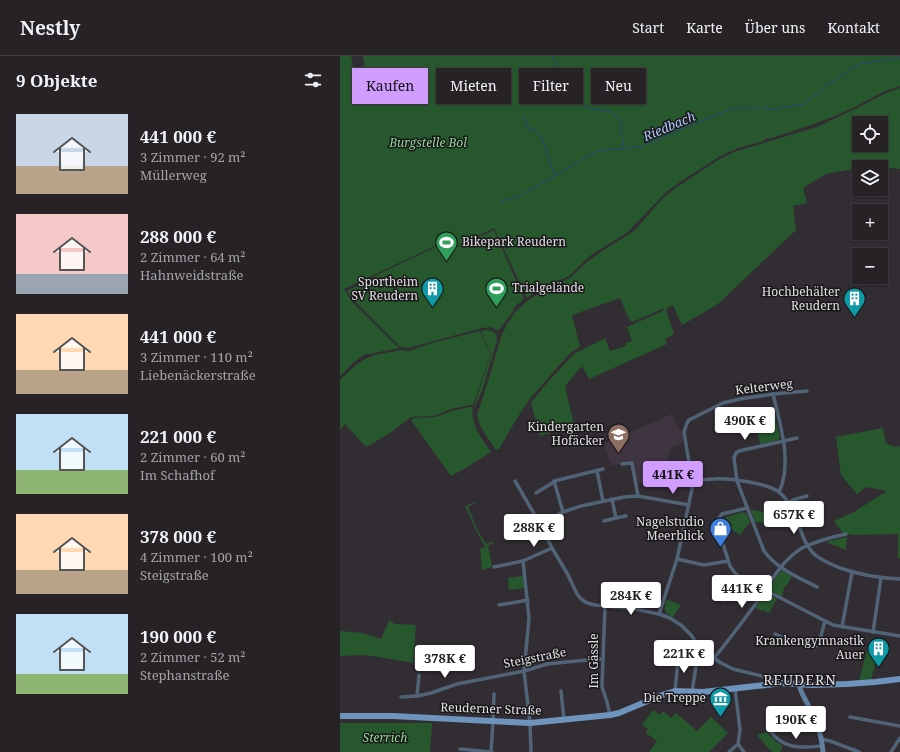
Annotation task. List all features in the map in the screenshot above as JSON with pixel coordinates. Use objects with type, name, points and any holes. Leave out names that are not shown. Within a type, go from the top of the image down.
[{"type":"main road","name":"Reuderner Straße","points":[[340,716],[393,716],[530,723],[620,713],[662,695],[675,692],[704,692],[783,683],[843,684],[900,679]]},
{"type":"street","name":"Kelterweg","points":[[692,482],[685,429],[687,422],[692,418],[723,403],[740,399],[773,394],[807,392]]},
{"type":"street","points":[[773,394],[783,440],[785,466],[785,473],[779,492]]},
{"type":"street","points":[[797,438],[739,451],[736,453],[734,458],[738,481],[764,551],[780,568],[817,587]]},
{"type":"street","points":[[622,464],[632,463],[638,496]]},
{"type":"street","points":[[536,493],[554,481],[604,469]]},
{"type":"street","points":[[597,471],[603,501]]},
{"type":"street","points":[[659,614],[677,559],[689,505],[692,482],[715,479],[738,481],[771,488],[779,492],[789,503],[805,542],[818,557],[829,564],[852,572],[881,578],[900,579]]},
{"type":"street","points":[[515,481],[581,599],[587,603],[595,605],[635,609],[670,618],[681,625],[691,635],[699,647],[733,669],[778,680],[783,683]]},
{"type":"street","points":[[554,482],[563,512]]},
{"type":"street","points":[[540,524],[563,512],[581,506],[624,497],[638,496],[689,505]]},
{"type":"street","points":[[789,503],[793,500],[807,496]]},
{"type":"street","points":[[612,499],[616,518]]},
{"type":"street","points":[[747,508],[722,514],[718,519],[718,528],[728,561],[735,573],[833,625],[900,636]]},
{"type":"street","points":[[604,520],[626,516]]},
{"type":"street","points":[[714,658],[737,629],[780,568],[795,553],[808,546],[846,534]]},
{"type":"street","points":[[494,567],[523,562],[552,548]]},
{"type":"street","points":[[677,559],[704,565],[728,561]]},
{"type":"street","points":[[523,562],[529,618],[524,671],[530,723],[531,752]]},
{"type":"street","points":[[842,627],[852,572]]},
{"type":"street","points":[[723,600],[740,577]]},
{"type":"street","points":[[873,632],[881,578]]},
{"type":"street","points":[[499,605],[528,600]]},
{"type":"street","name":"Im Gässle","points":[[605,606],[602,687],[610,715]]},
{"type":"street","points":[[775,634],[792,641],[816,646],[819,643],[825,621]]},
{"type":"street","points":[[692,692],[699,647]]},
{"type":"street","name":"Steigstraße","points":[[401,697],[431,693],[457,684],[524,671],[547,664],[603,659]]},
{"type":"street","points":[[675,692],[678,660],[697,660]]},
{"type":"street","points":[[417,696],[419,676]]},
{"type":"street","points":[[761,676],[762,685]]},
{"type":"street","points":[[799,684],[799,688],[815,718],[823,752]]},
{"type":"street","points":[[729,752],[738,744],[740,730],[735,688]]},
{"type":"street","points":[[561,691],[564,720]]},
{"type":"street","points":[[460,749],[491,752],[494,694]]},
{"type":"street","points":[[850,717],[900,726]]},
{"type":"street","points":[[772,719],[769,729],[784,744],[797,748],[822,746]]},
{"type":"street","points":[[891,752],[900,738]]},
{"type":"street","points":[[821,739],[859,752]]},
{"type":"street","points":[[738,744],[744,752]]},
{"type":"shaded area","points":[[672,414],[682,431],[683,443],[671,447],[666,463],[669,478],[637,483],[633,461],[611,466],[604,444]]},
{"type":"green space","name":"Burgstelle Bol","points":[[340,56],[355,56],[351,57],[353,68],[352,104],[428,104],[428,68],[365,68],[363,56],[900,56],[900,86],[883,92],[855,107],[823,120],[779,136],[767,138],[764,141],[738,148],[722,155],[666,192],[628,232],[591,255],[569,276],[536,291],[527,298],[494,228],[453,248],[450,239],[344,289],[353,303],[399,348],[364,355],[353,363],[340,376]]},
{"type":"green space","points":[[900,88],[900,169],[888,168],[888,160],[852,160],[852,169],[826,174],[803,188],[807,203],[793,206],[796,230],[718,304],[682,325],[673,305],[666,309],[674,334],[665,339],[667,344],[589,379],[582,366],[565,386],[574,425],[540,436],[531,403],[545,385],[574,354],[605,338],[610,351],[626,346],[626,343],[632,341],[627,327],[665,310],[662,309],[632,322],[629,319],[620,298],[572,315],[580,347],[570,353],[532,396],[499,449],[496,450],[482,429],[477,415],[501,337],[515,312],[535,296],[570,278],[588,261],[635,230],[662,199],[674,189],[718,160],[734,152],[817,127],[886,93]]},
{"type":"green space","points":[[494,230],[524,299],[513,308],[514,310],[499,330],[491,327],[482,328],[408,348],[400,347],[347,291],[448,241],[452,249]]},
{"type":"green space","points":[[487,330],[494,333],[497,340],[482,391],[474,406],[491,354],[481,331]]},
{"type":"green space","points":[[480,331],[490,356],[473,405],[451,409],[432,416],[411,417],[390,433],[366,447],[345,424],[340,430],[340,380],[357,364],[375,355],[401,350],[409,351],[432,343]]},
{"type":"green space","points":[[473,407],[473,419],[475,425],[491,452],[451,476],[411,420],[414,418],[436,417]]},
{"type":"green space","points":[[775,416],[780,437],[778,440],[760,444],[755,420]]},
{"type":"green space","points":[[883,428],[886,443],[894,447],[900,446],[900,558],[898,558],[898,534],[853,535],[843,533],[834,521],[854,512],[887,491],[866,487],[857,494],[841,475],[836,437]]},
{"type":"green space","points":[[476,502],[468,507],[477,529],[486,544],[492,542],[493,544],[488,545],[492,567],[482,570],[480,549],[485,547],[465,506]]},
{"type":"green space","points":[[751,510],[767,512],[771,523],[755,522]]},
{"type":"green space","points":[[743,512],[747,514],[750,522],[740,535],[731,529],[724,537],[720,522],[721,519]]},
{"type":"green space","points":[[847,537],[846,550],[826,542]]},
{"type":"green space","points":[[782,571],[792,576],[784,588],[782,597],[769,588]]},
{"type":"green space","points":[[523,576],[524,588],[509,590],[508,578]]},
{"type":"green space","points":[[765,595],[769,595],[777,599],[769,613],[755,608]]},
{"type":"green space","points":[[668,600],[681,605],[673,617],[666,612],[665,609],[666,601]]},
{"type":"green space","points":[[391,616],[390,621],[395,624],[416,625],[413,663],[373,656],[340,656],[340,631],[362,633],[381,639]]},
{"type":"green space","points":[[867,650],[878,652],[871,680],[859,681]]},
{"type":"green space","points":[[653,710],[660,715],[663,711],[671,718],[676,713],[697,731],[711,717],[728,733],[709,752],[649,752],[657,741],[646,733],[648,729],[642,725]]},
{"type":"green space","name":"Sterrich","points":[[340,723],[432,723],[430,752],[340,752]]},
{"type":"green space","points":[[767,732],[775,741],[783,746],[780,752],[773,752],[757,735]]},
{"type":"waterway","points":[[552,56],[559,68]]},
{"type":"waterway","name":"Riedbach","points":[[762,108],[775,109],[805,104],[826,86],[859,64],[900,58]]},
{"type":"waterway","points":[[583,103],[591,109],[609,111],[618,118],[621,122],[622,135]]},
{"type":"waterway","name":"Riedbach","points":[[500,201],[518,197],[597,151],[641,147],[649,142],[657,141],[665,136],[728,110],[737,108],[758,108]]},
{"type":"waterway","points":[[523,115],[529,129],[535,130],[540,135],[555,175]]},
{"type":"waterway","points":[[622,138],[624,148]]},
{"type":"place","name":"Bikepark Reudern","points":[[446,262]]},
{"type":"place","name":"Sportheim SV Reudern","points":[[433,308]]},
{"type":"place","name":"Trialgelände","points":[[496,308]]},
{"type":"place","name":"Hochbehälter Reudern","points":[[855,318]]},
{"type":"place","name":"Kindergarten Hofäcker","points":[[619,454]]},
{"type":"place","name":"Nagelstudio Meerblick","points":[[720,548]]},
{"type":"place","name":"Krankengymnastik Auer","points":[[879,668]]},
{"type":"place","name":"Die Treppe","points":[[721,718]]},
{"type":"district","name":"REUDERN","points":[[800,680]]}]
